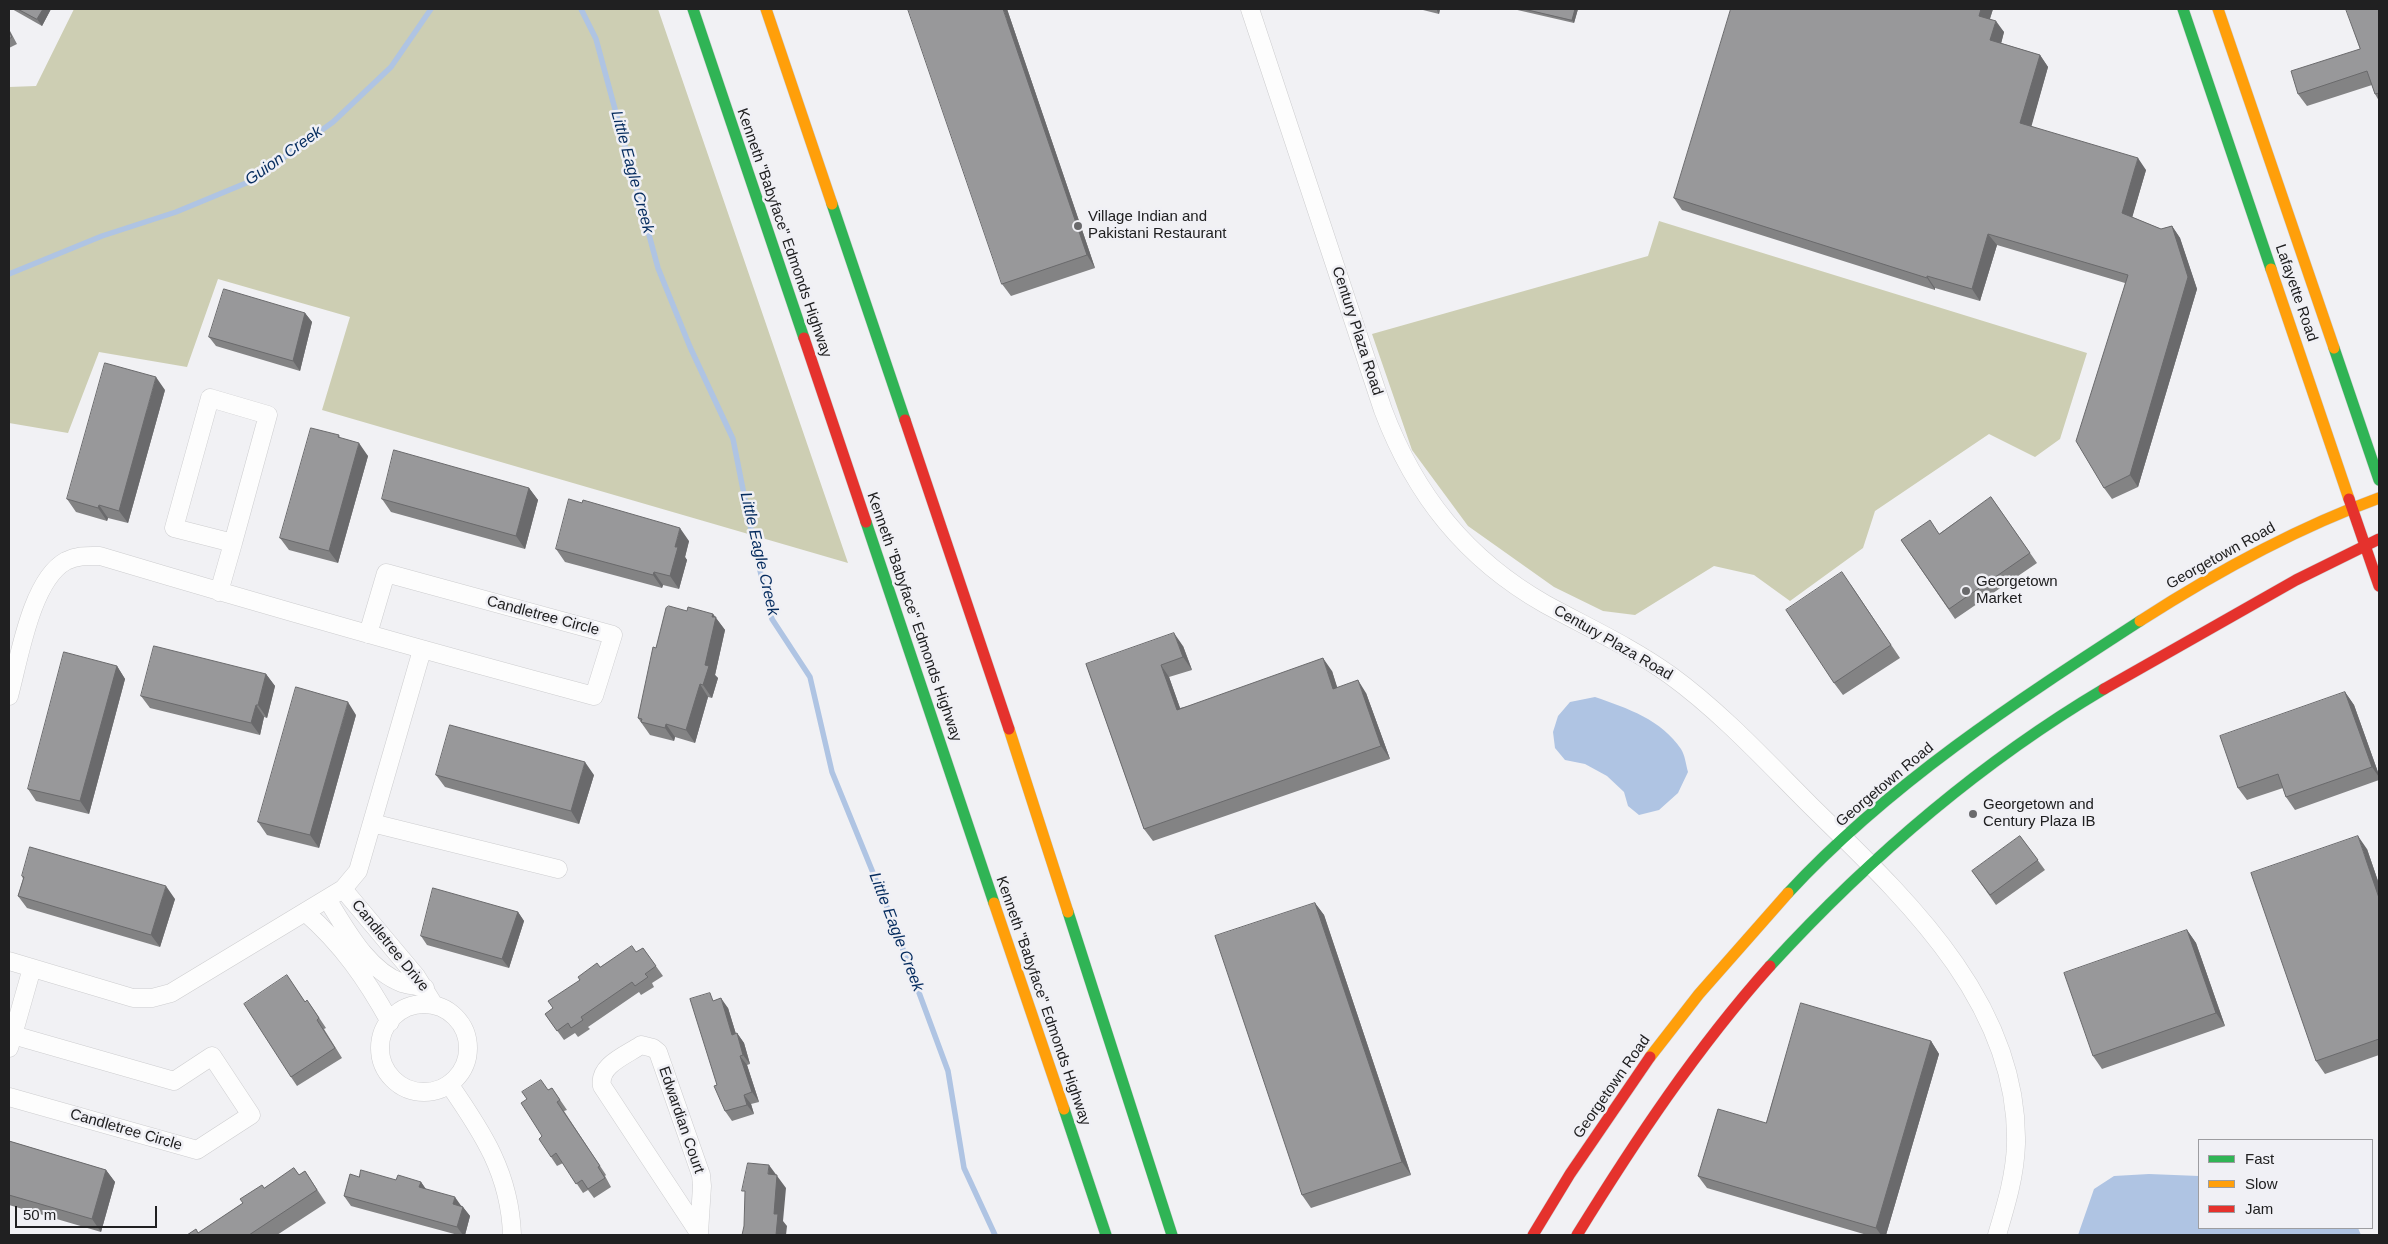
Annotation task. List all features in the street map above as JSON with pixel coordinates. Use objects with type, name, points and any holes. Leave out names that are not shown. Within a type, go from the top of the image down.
[{"type":"main road","name":"Kenneth \"Babyface\" Edmonds Highway","points":[[693,9],[1106,1235]]},
{"type":"main road","points":[[766,9],[999,698],[1172,1235]]},
{"type":"main road","name":"Lafayette Road","points":[[2183,9],[2379,586]]},
{"type":"main road","name":"Lafayette Road","points":[[2218,9],[2379,480]]},
{"type":"main road","name":"Georgetown Road","points":[[1533,1235],[1600,1128],[1687,1010],[1755,929],[1844,839],[1904,786],[2009,707],[2182,594],[2286,536],[2352,507],[2379,498]]},
{"type":"main road","points":[[1577,1235],[1630,1149],[1669,1091],[1732,1010],[1803,930],[1870,865],[1941,802],[2059,716],[2166,651],[2308,574],[2379,539]]},
{"type":"street","name":"Century Plaza Road","points":[[1250,9],[1383,410],[1399,450],[1428,499],[1459,537],[1503,576],[1545,604],[1653,663],[1686,687],[1752,747],[1870,865],[1914,912],[1956,965],[1981,1006],[2002,1054],[2013,1098],[2016,1143],[2010,1188],[1997,1235]]},
{"type":"street","points":[[220,592],[268,415],[210,398],[174,528],[233,543]]},
{"type":"street","name":"Candletree Circle","points":[[9,696],[36,598],[45,582],[64,562],[81,556],[100,556],[422,650],[594,696],[613,634],[386,573],[368,634]]},
{"type":"street","points":[[9,961],[133,998],[162,996],[171,993],[344,889],[358,871],[422,650]]},
{"type":"street","points":[[372,823],[558,869]]},
{"type":"street","name":"Candletree Drive","points":[[344,889],[425,988],[434,1006]]},
{"type":"street","points":[[327,899],[349,934],[377,968],[402,983],[425,988]]},
{"type":"street","points":[[305,912],[346,953],[364,978],[390,1022],[385,1028],[381,1042],[381,1056],[386,1070],[395,1081],[408,1089],[422,1092],[436,1090],[449,1084],[481,1129],[496,1161],[509,1203],[512,1235]]},
{"type":"street","name":"Candletree Circle","points":[[9,1097],[197,1150],[250,1115],[212,1056],[174,1082],[11,1042],[32,968]]},
{"type":"street","name":"Candletree Drive","points":[[390,1022],[406,1008],[420,1005],[434,1006],[448,1011],[458,1020],[466,1033],[468,1047],[466,1062],[460,1074],[449,1084]]},
{"type":"street","name":"Edwardian Court","points":[[641,1046],[653,1048],[658,1052],[700,1175],[702,1186],[699,1234],[602,1086],[602,1076],[607,1068],[641,1046]]},
{"type":"green space","points":[[74,9],[658,9],[848,563],[322,410],[350,317],[218,279],[187,367],[99,352],[68,433],[9,423],[9,87],[36,86]]},
{"type":"green space","points":[[1659,221],[2087,353],[2060,439],[2035,457],[1989,434],[1875,511],[1863,548],[1790,601],[1754,575],[1714,566],[1635,615],[1603,611],[1554,587],[1468,526],[1412,450],[1372,334],[1648,256]]},
{"type":"water","points":[[1595,697],[1643,716],[1664,730],[1681,749],[1688,772],[1678,793],[1659,810],[1639,815],[1628,806],[1624,792],[1607,776],[1585,764],[1565,760],[1555,748],[1553,732],[1558,716],[1570,702]]},
{"type":"water","points":[[2149,1174],[2198,1176],[2198,1229],[2358,1229],[2361,1235],[2078,1235],[2094,1189],[2114,1176]]},
{"type":"building","points":[[18,9],[43,9],[37,19]]},
{"type":"building","points":[[908,9],[1003,9],[1087,255],[1002,284]]},
{"type":"building","points":[[1524,9],[1575,9],[1572,20]]},
{"type":"building","points":[[1731,9],[1981,9],[1979,16],[1996,21],[1990,40],[2040,55],[2020,123],[2138,158],[2122,213],[2161,229],[2172,226],[2188,277],[2130,475],[2104,488],[2076,441],[2128,275],[1988,234],[1972,289],[1927,276],[1927,278],[1674,198]]},
{"type":"building","points":[[2346,9],[2379,9],[2379,93],[2375,94],[2367,71],[2298,94],[2291,71],[2360,49]]},
{"type":"building","points":[[224,289],[305,313],[293,361],[209,337]]},
{"type":"building","points":[[105,363],[156,377],[119,511],[99,505],[98,508],[67,499]]},
{"type":"building","points":[[311,428],[339,435],[338,437],[359,443],[329,551],[280,538]]},
{"type":"building","points":[[394,450],[529,488],[516,536],[382,499]]},
{"type":"building","name":"Georgetown Market","points":[[1991,497],[2030,553],[1949,609],[1901,540],[1930,520],[1939,534]]},
{"type":"building","points":[[569,499],[582,503],[583,500],[680,528],[675,547],[678,547],[670,576],[654,572],[653,575],[556,549]]},
{"type":"building","points":[[1842,572],[1891,645],[1834,683],[1786,610]]},
{"type":"building","points":[[669,606],[687,611],[688,607],[713,614],[712,617],[716,617],[705,665],[709,666],[703,685],[700,684],[686,730],[666,724],[665,728],[641,722],[642,719],[638,718],[653,647],[656,648],[666,608]]},
{"type":"building","points":[[1174,633],[1183,657],[1161,665],[1177,710],[1323,658],[1333,689],[1358,680],[1381,746],[1144,829],[1086,664]]},
{"type":"building","points":[[154,646],[266,674],[251,723],[141,696]]},
{"type":"building","points":[[64,652],[117,666],[80,801],[28,789]]},
{"type":"building","points":[[296,687],[348,702],[310,835],[258,822]]},
{"type":"building","points":[[2345,692],[2372,767],[2286,797],[2278,774],[2238,788],[2220,736]]},
{"type":"building","points":[[450,725],[585,762],[571,811],[436,775]]},
{"type":"building","points":[[2020,836],[2038,860],[1990,895],[1972,871]]},
{"type":"building","points":[[2358,836],[2379,898],[2379,1039],[2316,1061],[2251,873]]},
{"type":"building","points":[[30,847],[166,886],[151,935],[18,896]]},
{"type":"building","points":[[433,888],[518,912],[502,959],[421,936]]},
{"type":"building","points":[[1315,903],[1402,1162],[1302,1195],[1215,936]]},
{"type":"building","points":[[2187,930],[2216,1013],[2093,1056],[2064,973]]},
{"type":"building","points":[[632,946],[636,952],[643,948],[656,966],[645,974],[648,977],[635,986],[632,982],[581,1017],[583,1020],[571,1028],[568,1023],[557,1031],[545,1014],[553,1008],[548,1001],[580,980],[578,977],[597,963],[600,967]]},
{"type":"building","points":[[287,975],[305,1002],[307,1000],[319,1018],[317,1020],[335,1048],[291,1077],[244,1004]]},
{"type":"building","points":[[710,993],[713,1001],[721,998],[732,1035],[737,1033],[743,1055],[740,1056],[752,1092],[744,1095],[747,1105],[725,1111],[714,1086],[717,1085],[690,999]]},
{"type":"building","points":[[1801,1003],[1931,1041],[1876,1228],[1698,1176],[1718,1109],[1766,1123]]},
{"type":"building","points":[[541,1080],[548,1090],[552,1088],[560,1100],[557,1102],[600,1166],[598,1167],[605,1178],[588,1189],[582,1180],[576,1184],[556,1153],[551,1157],[539,1139],[542,1136],[521,1103],[527,1099],[522,1092]]},
{"type":"building","points":[[9,1141],[106,1170],[92,1219],[9,1195]]},
{"type":"building","points":[[748,1163],[769,1165],[768,1174],[777,1175],[774,1214],[778,1214],[776,1235],[742,1235],[745,1191],[742,1191]]},
{"type":"building","points":[[294,1168],[299,1175],[305,1171],[317,1190],[249,1235],[187,1235],[196,1229],[198,1233],[243,1203],[240,1199],[262,1185],[264,1188]]},
{"type":"building","points":[[361,1170],[396,1180],[398,1175],[421,1182],[419,1187],[455,1197],[453,1204],[463,1207],[457,1227],[344,1196],[350,1174],[359,1177]]},
{"type":"waterway","name":"Guion Creek","points":[[9,274],[102,236],[176,212],[251,181],[333,122],[391,67],[431,9]]},
{"type":"waterway","name":"Little Eagle Creek","points":[[581,9],[596,39],[658,268],[690,347],[733,439],[755,550],[772,619],[810,677],[832,772],[891,917],[948,1071],[964,1168],[995,1235]]},
{"type":"traffic: fast","points":[[693,9],[804,338]]},
{"type":"traffic: fast","points":[[2183,9],[2271,269]]},
{"type":"traffic: fast","points":[[832,204],[905,420]]},
{"type":"traffic: fast","points":[[2334,348],[2379,480]]},
{"type":"traffic: fast","points":[[866,522],[994,903]]},
{"type":"traffic: fast","points":[[1788,893],[1868,815],[1911,780],[1955,746],[2047,682],[2140,621]]},
{"type":"traffic: fast","points":[[1770,966],[1846,888],[1927,815],[2013,749],[2104,689]]},
{"type":"traffic: fast","points":[[1068,912],[1172,1235]]},
{"type":"traffic: fast","points":[[1064,1109],[1106,1235]]},
{"type":"traffic: slow","points":[[766,9],[832,204]]},
{"type":"traffic: slow","points":[[2218,9],[2334,348]]},
{"type":"traffic: slow","points":[[2271,269],[2349,499]]},
{"type":"traffic: slow","points":[[2140,621],[2197,585],[2256,553],[2316,523],[2379,498]]},
{"type":"traffic: slow","points":[[1009,729],[1068,912]]},
{"type":"traffic: slow","points":[[1650,1057],[1699,994],[1788,893]]},
{"type":"traffic: slow","points":[[994,903],[1064,1109]]},
{"type":"traffic: jam","points":[[804,338],[866,522]]},
{"type":"traffic: jam","points":[[905,420],[1009,729]]},
{"type":"traffic: jam","points":[[2349,499],[2379,586]]},
{"type":"traffic: jam","points":[[2104,689],[2296,580],[2379,539]]},
{"type":"traffic: jam","points":[[1577,1235],[1621,1165],[1668,1096],[1717,1030],[1770,966]]},
{"type":"traffic: jam","points":[[1533,1235],[1570,1174],[1650,1057]]},
{"type":"place","name":"Village Indian and Pakistani Restaurant","points":[[1078,226]]},
{"type":"place","name":"Georgetown Market","points":[[1966,591]]},
{"type":"place","name":"Georgetown and Century Plaza IB","points":[[1973,814]]}]
